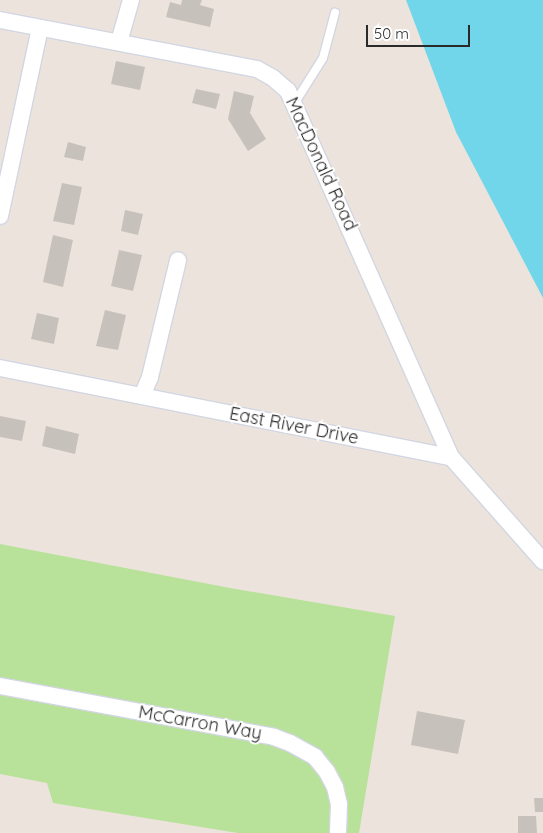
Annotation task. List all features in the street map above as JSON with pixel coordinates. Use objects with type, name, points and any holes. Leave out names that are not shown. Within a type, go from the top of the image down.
[{"type":"street","points":[[119,42],[131,0]]},
{"type":"street","name":"MacDonald Road","points":[[0,20],[257,69],[273,78],[288,91],[451,457]]},
{"type":"street","points":[[0,216],[40,28]]},
{"type":"street","points":[[142,396],[150,377],[178,260]]},
{"type":"street","name":"East River Drive","points":[[0,368],[451,457]]},
{"type":"street","points":[[451,457],[543,561]]},
{"type":"street","name":"McCarron Way","points":[[0,686],[274,737],[290,743],[314,757],[327,772],[335,787],[339,804],[338,833]]},
{"type":"lane","points":[[294,104],[323,58],[336,13]]},
{"type":"green space","points":[[0,544],[230,588],[395,616],[359,833],[238,833],[53,803],[47,783],[0,774]]},
{"type":"water","points":[[406,0],[543,0],[543,298],[456,132]]},
{"type":"building","points":[[182,0],[202,0],[200,5],[214,9],[210,27],[166,17],[170,2],[181,5]]},
{"type":"building","points":[[116,61],[145,67],[140,90],[111,84]]},
{"type":"building","points":[[196,89],[220,94],[216,109],[192,103]]},
{"type":"building","points":[[234,91],[254,96],[250,113],[266,139],[248,151],[228,119]]},
{"type":"building","points":[[68,142],[86,147],[83,161],[64,157]]},
{"type":"building","points":[[62,183],[82,187],[74,225],[53,221]]},
{"type":"building","points":[[125,210],[143,214],[138,235],[121,231]]},
{"type":"building","points":[[53,235],[73,240],[63,287],[43,282]]},
{"type":"building","points":[[119,250],[142,255],[133,291],[111,286]]},
{"type":"building","points":[[105,310],[126,315],[118,350],[96,346]]},
{"type":"building","points":[[37,313],[59,318],[54,344],[31,339]]},
{"type":"building","points":[[0,416],[26,421],[22,441],[0,437]]},
{"type":"building","points":[[46,426],[79,434],[75,454],[42,446]]},
{"type":"building","points":[[417,711],[465,720],[458,754],[411,745]]},
{"type":"building","points":[[534,798],[543,798],[543,812],[535,812]]},
{"type":"building","points":[[518,816],[536,816],[537,833],[518,833]]}]
